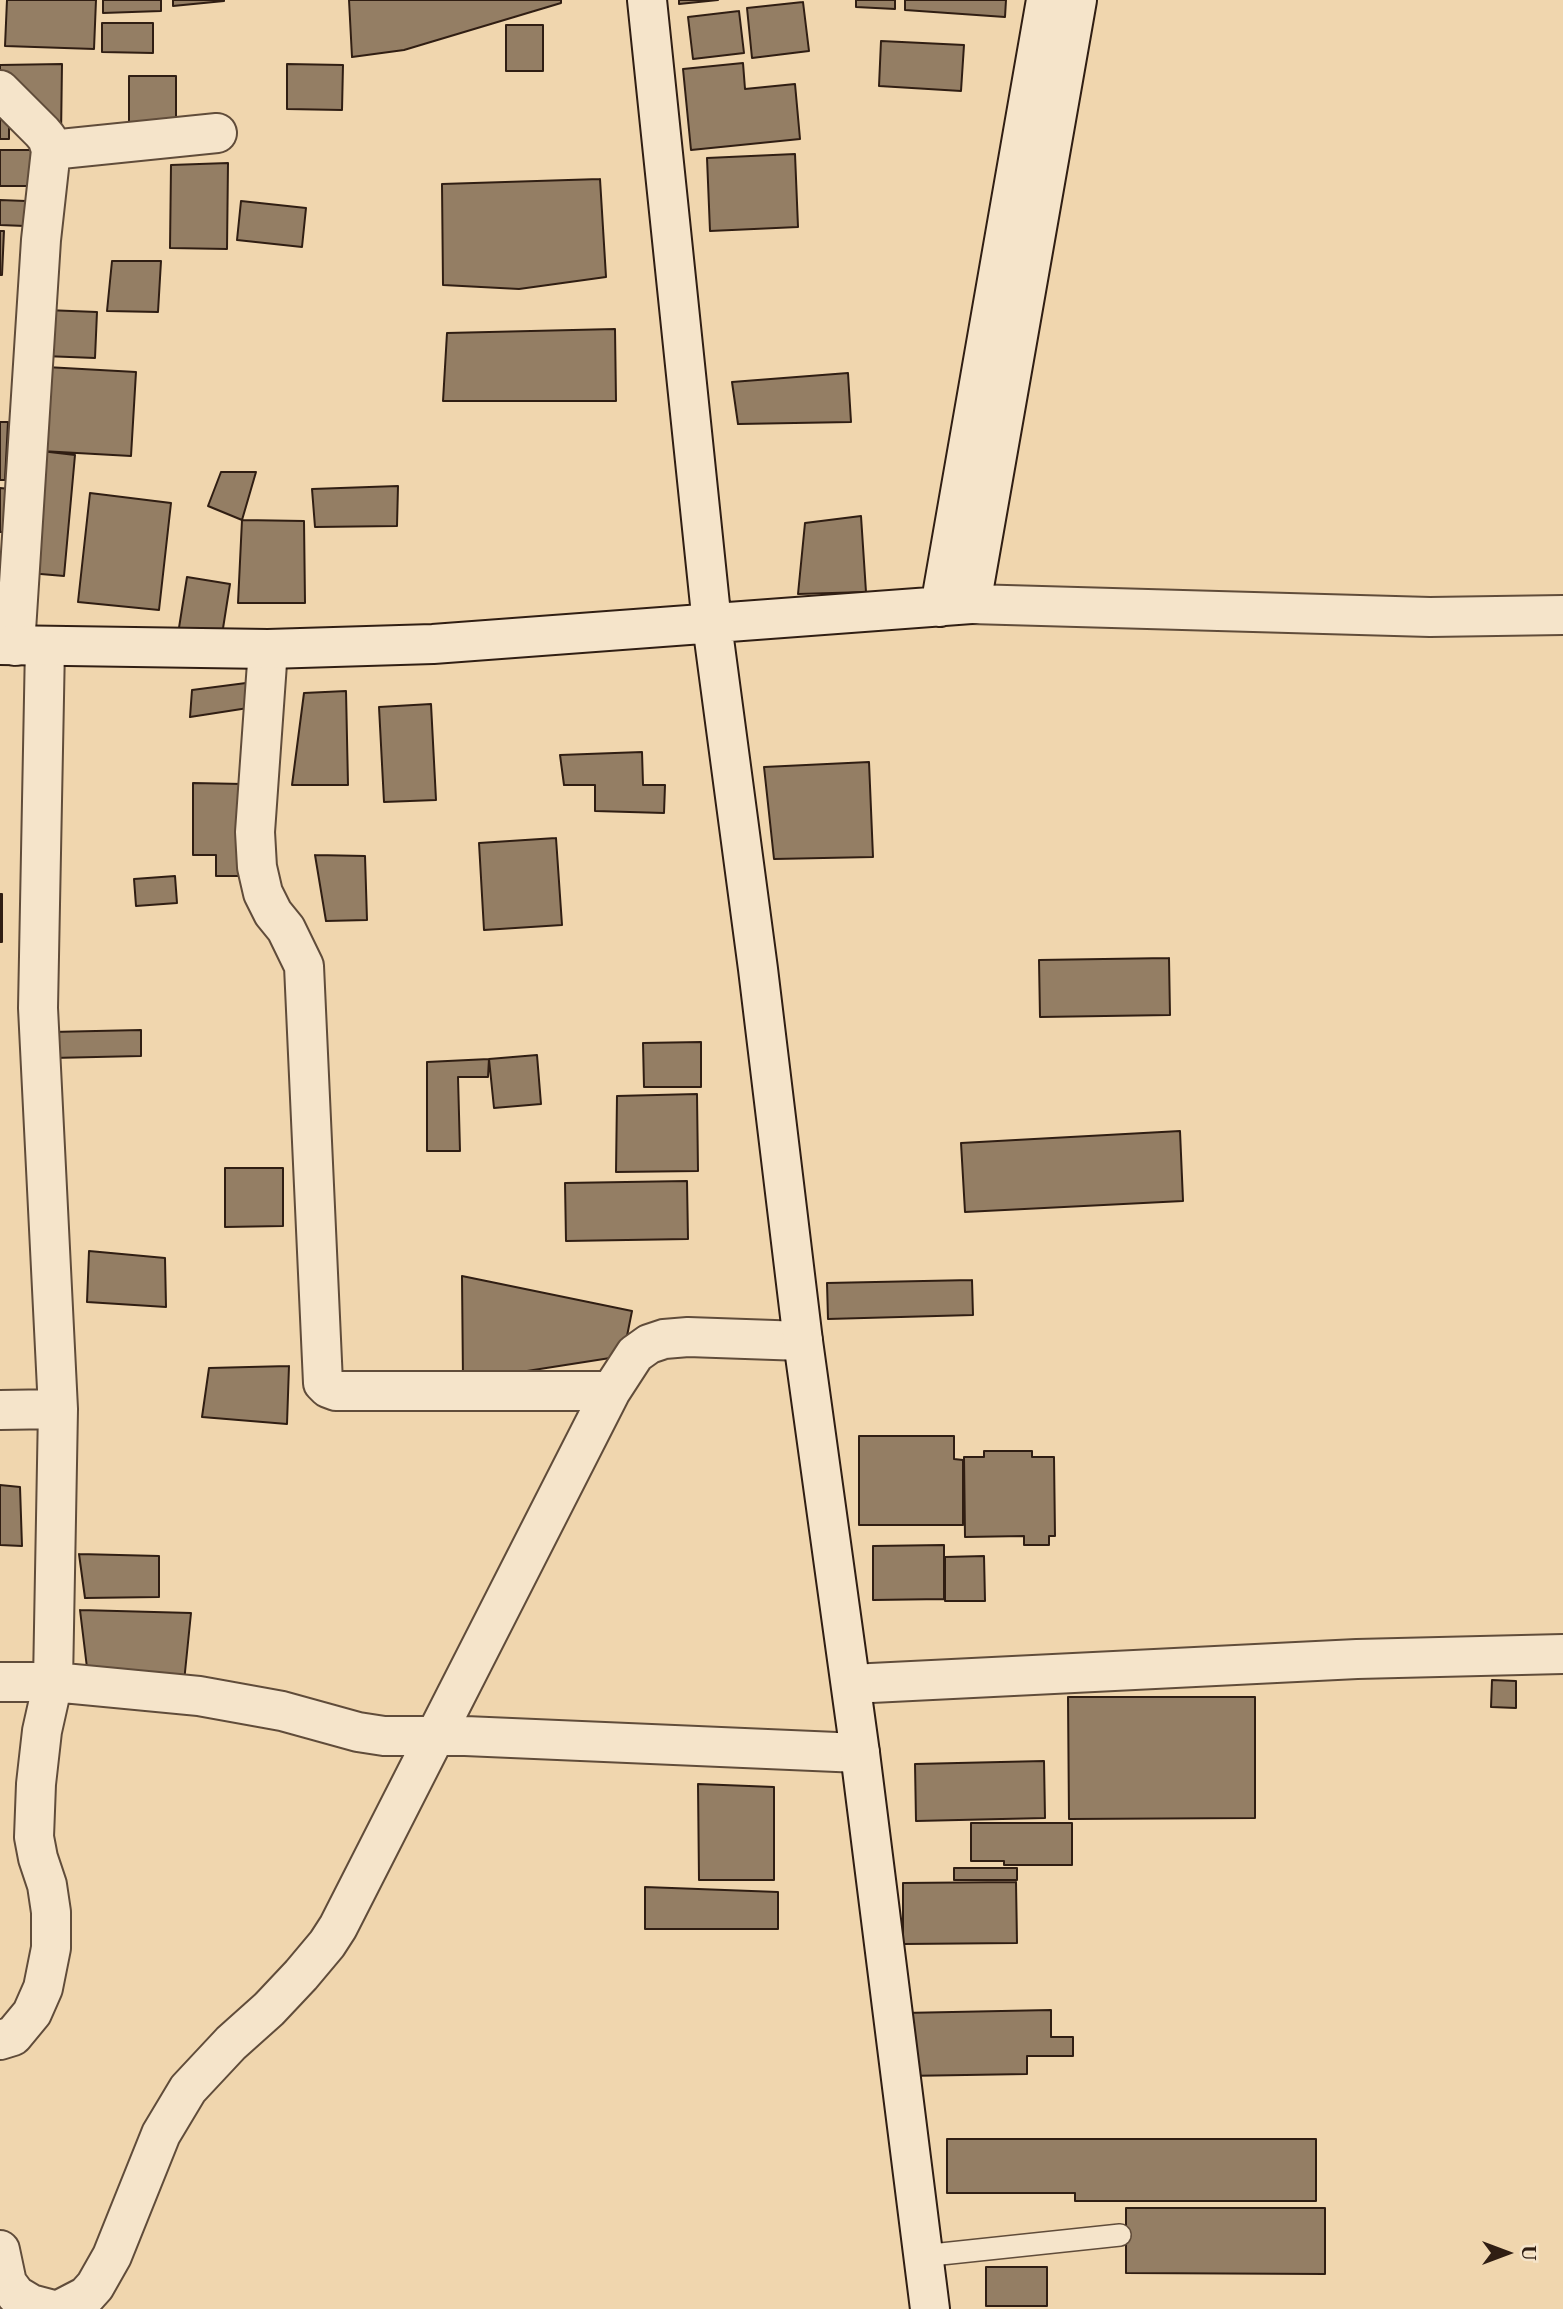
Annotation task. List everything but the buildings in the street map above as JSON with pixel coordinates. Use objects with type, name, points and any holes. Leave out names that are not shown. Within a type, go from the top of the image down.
[{"type":"street","points":[[647,0],[712,624],[930,2309]]},
{"type":"street","points":[[956,605],[1046,0]]},
{"type":"street","points":[[956,605],[1077,0]]},
{"type":"street","points":[[0,90],[42,132],[51,150],[41,240],[20,646],[58,1409],[53,1682],[42,1731],[34,1837],[47,1885],[51,1912],[51,1948],[43,1989],[32,2013],[13,2036],[0,2040]]},
{"type":"street","points":[[51,150],[217,133]]},
{"type":"street","points":[[20,646],[268,649],[433,644],[956,605],[1430,617],[1563,615]]},
{"type":"street","points":[[268,649],[254,832],[257,867],[263,892],[273,913],[286,929],[304,966],[323,1383],[336,1391],[611,1391]]},
{"type":"street","points":[[61,2309],[86,2296],[95,2286],[112,2256],[161,2134],[188,2089],[231,2043],[277,2001],[327,1944],[611,1391],[635,1354],[649,1344],[664,1339],[688,1337],[803,1340]]},
{"type":"street","points":[[0,1410],[58,1409]]},
{"type":"street","points":[[850,1684],[1357,1658],[1563,1654]]},
{"type":"street","points":[[0,1682],[53,1682],[199,1696],[282,1711],[384,1737],[465,1736],[860,1753]]},
{"type":"street","points":[[0,2250],[7,2283],[16,2295],[31,2304],[50,2309]]},
{"type":"lane","points":[[922,2256],[1120,2235]]}]
